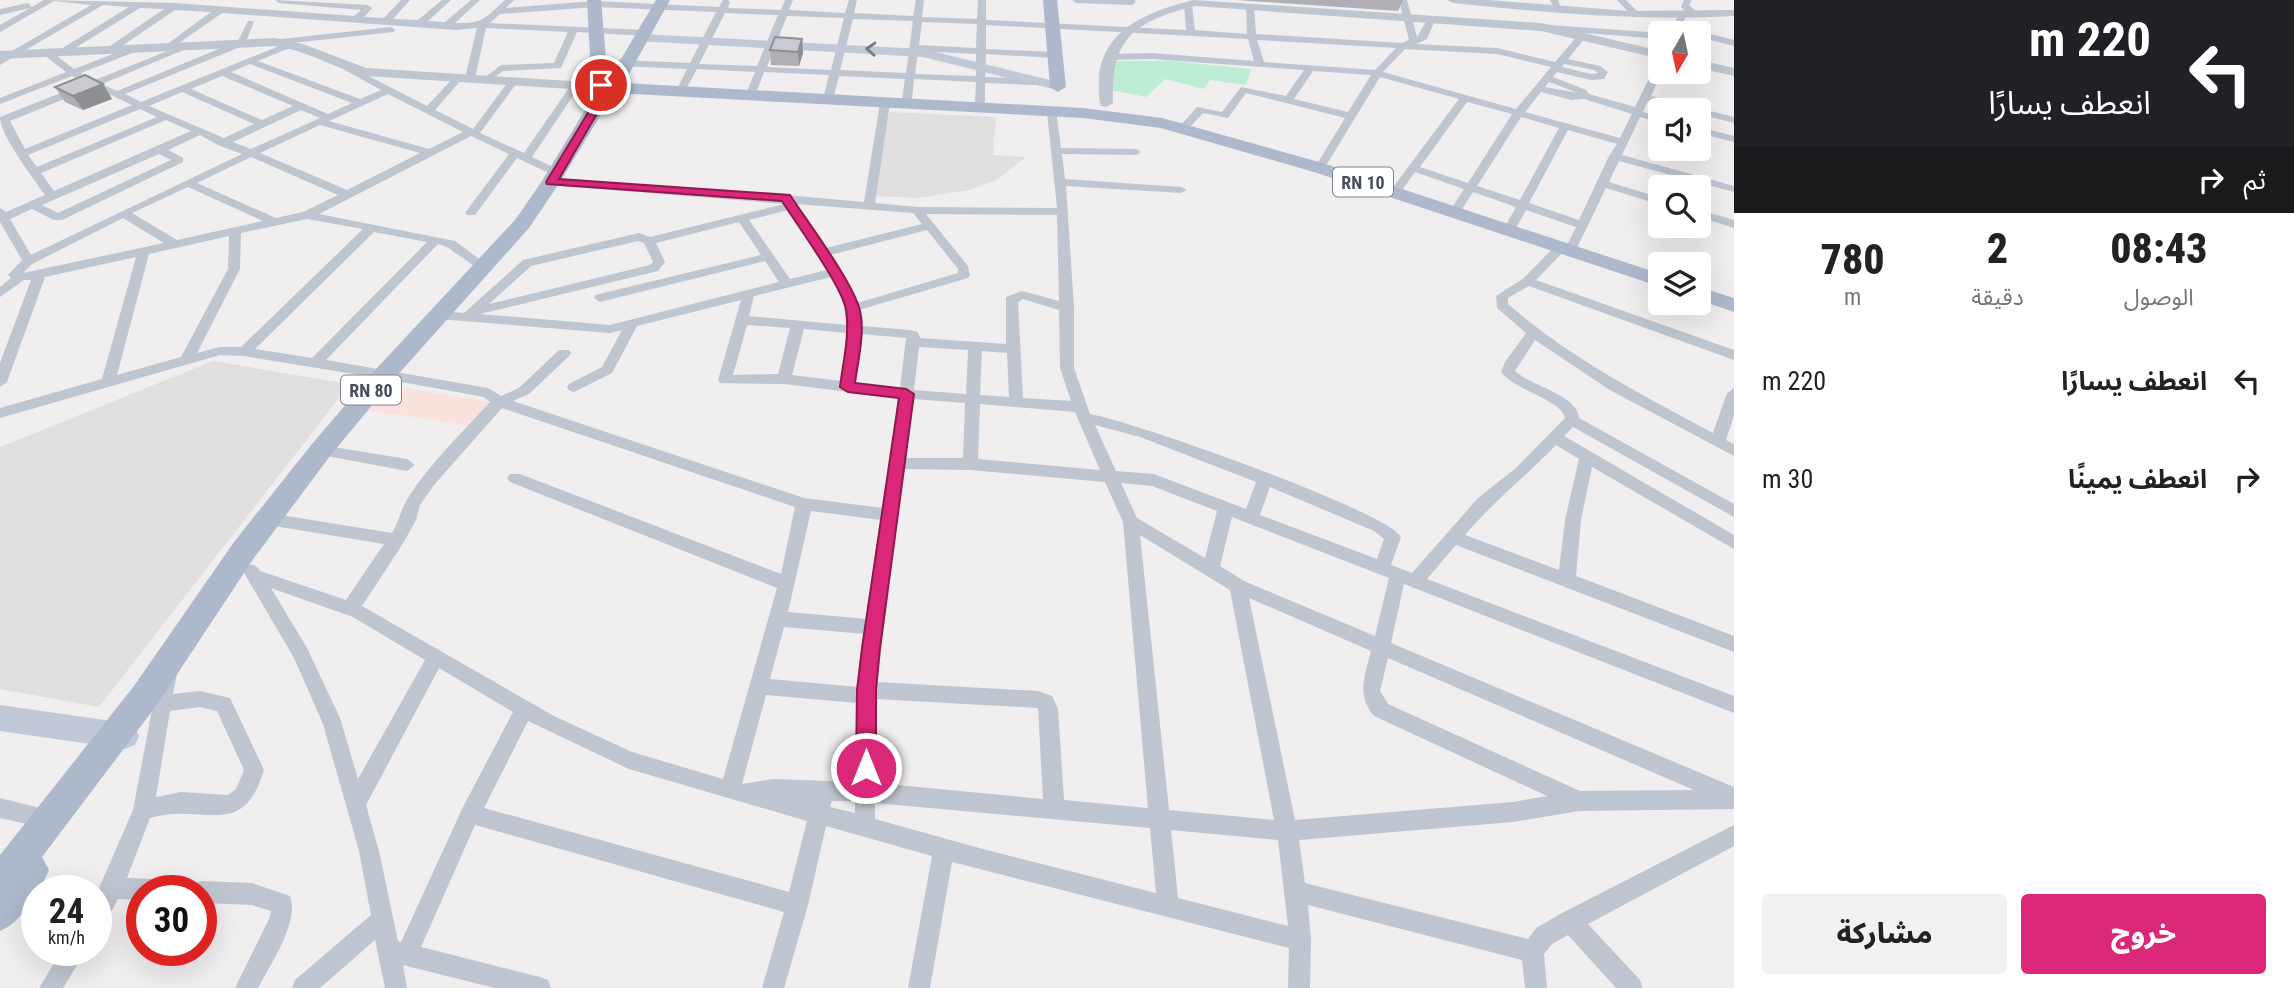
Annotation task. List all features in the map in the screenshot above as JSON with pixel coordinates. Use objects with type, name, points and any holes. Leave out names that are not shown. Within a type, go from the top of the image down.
[{"type":"main road","points":[[1050,0],[1054,55],[1063,101]]},
{"type":"main road","points":[[595,2],[598,62],[605,86]]},
{"type":"main road","points":[[605,86],[627,62],[661,4]]},
{"type":"main road","points":[[643,35],[705,41],[915,50],[981,74],[1034,82],[1063,101],[1107,103],[1132,112]]},
{"type":"main road","name":"RN 10","points":[[605,86],[752,91],[885,103],[1063,101],[1132,112],[1186,125],[1398,188],[1648,276]]},
{"type":"main road","name":"RN 10","points":[[605,86],[980,102],[1063,101],[1162,124],[1320,168],[1512,225],[1568,248],[1648,270]]},
{"type":"main road","name":"RN 80","points":[[0,883],[49,819],[154,700],[171,657],[244,550],[321,450],[385,374],[522,224],[554,177],[605,86]]},
{"type":"main road","points":[[1711,290],[1734,298]]},
{"type":"main road","points":[[1711,297],[1734,304]]},
{"type":"main road","points":[[0,718],[120,736]]},
{"type":"main road","name":"RN 80","points":[[0,913],[120,736]]},
{"type":"street","points":[[0,12],[27,7],[40,0]]},
{"type":"street","points":[[0,29],[50,0]]},
{"type":"street","points":[[57,0],[143,3],[172,8],[467,26]]},
{"type":"street","points":[[110,50],[184,0]]},
{"type":"street","points":[[216,45],[251,23],[279,0],[368,8]]},
{"type":"street","points":[[355,20],[376,0]]},
{"type":"street","points":[[386,21],[406,0]]},
{"type":"street","points":[[419,24],[447,0]]},
{"type":"street","points":[[446,26],[477,0],[509,1]]},
{"type":"street","points":[[683,87],[727,0]]},
{"type":"street","points":[[752,91],[789,0]]},
{"type":"street","points":[[828,97],[853,0]]},
{"type":"street","points":[[907,99],[919,0]]},
{"type":"street","points":[[980,102],[982,0]]},
{"type":"street","points":[[1076,0],[1132,2]]},
{"type":"street","points":[[1107,103],[1109,57],[1120,39],[1131,29],[1159,14],[1210,0]]},
{"type":"street","points":[[1403,0],[1414,41]]},
{"type":"street","points":[[1453,0],[1508,3],[1542,9],[1556,5],[1636,15],[1734,13]]},
{"type":"street","points":[[1621,0],[1636,15]]},
{"type":"street","points":[[0,62],[104,1]]},
{"type":"street","points":[[428,111],[464,77],[482,25],[509,1]]},
{"type":"street","points":[[1099,1],[1102,28]]},
{"type":"street","points":[[1684,1],[1688,15]]},
{"type":"street","points":[[500,11],[595,2],[694,4],[722,10],[1191,32],[1475,49],[1505,52],[1559,65]]},
{"type":"street","points":[[64,51],[143,3]]},
{"type":"street","points":[[558,30],[560,4]]},
{"type":"street","points":[[1192,4],[1648,35]]},
{"type":"street","points":[[1191,32],[1192,4]]},
{"type":"street","points":[[1251,8],[1252,37],[1260,66]]},
{"type":"street","points":[[1542,9],[1553,28],[1648,52]]},
{"type":"street","points":[[169,47],[219,11]]},
{"type":"street","points":[[1159,14],[1164,57]]},
{"type":"street","points":[[1683,21],[1688,15]]},
{"type":"street","points":[[1424,37],[1431,20]]},
{"type":"street","points":[[117,94],[242,43],[251,23]]},
{"type":"street","points":[[66,24],[139,30]]},
{"type":"street","points":[[0,55],[275,42],[377,31],[482,25],[598,30],[643,35]]},
{"type":"street","points":[[488,79],[501,68],[558,66],[573,30]]},
{"type":"street","points":[[1457,210],[1518,113],[1582,36]]},
{"type":"street","points":[[1322,164],[1377,73],[1403,46],[1424,37],[1475,49]]},
{"type":"street","points":[[1712,38],[1734,43]]},
{"type":"street","points":[[275,42],[291,44],[350,70],[521,156],[554,177],[789,202],[917,210],[1063,212]]},
{"type":"street","points":[[22,154],[291,44]]},
{"type":"street","points":[[52,197],[2,120],[188,46]]},
{"type":"street","points":[[0,101],[134,48]]},
{"type":"street","points":[[915,50],[1054,55]]},
{"type":"street","points":[[46,52],[74,73],[141,106],[249,155],[348,195]]},
{"type":"street","points":[[1109,57],[1164,57],[1377,73],[1621,142]]},
{"type":"street","points":[[250,61],[361,103]]},
{"type":"street","points":[[598,62],[911,78],[981,74]]},
{"type":"street","points":[[1712,67],[1734,72]]},
{"type":"street","points":[[1288,100],[1310,69]]},
{"type":"street","points":[[350,70],[605,86]]},
{"type":"street","points":[[222,72],[301,106],[325,120],[431,153]]},
{"type":"street","points":[[1548,78],[1576,87],[1584,96]]},
{"type":"street","points":[[0,293],[19,278],[307,215],[472,133],[513,80]]},
{"type":"street","points":[[471,213],[521,156],[576,84]]},
{"type":"street","points":[[1651,84],[1582,225],[1568,248],[1528,281],[1503,296],[1502,305],[1531,334],[1734,451]]},
{"type":"street","points":[[1539,88],[1571,97],[1584,96],[1648,116]]},
{"type":"street","points":[[183,89],[262,124]]},
{"type":"street","points":[[1186,125],[1201,108],[1224,116],[1244,89],[1351,116]]},
{"type":"street","points":[[19,278],[14,273],[28,261],[388,90]]},
{"type":"street","points":[[1644,97],[1648,98]]},
{"type":"street","points":[[1398,188],[1465,98]]},
{"type":"street","points":[[1063,101],[1059,151],[1067,308],[1067,368],[1083,413],[1131,522],[1168,905]]},
{"type":"street","points":[[869,205],[885,103]]},
{"type":"street","points":[[222,143],[301,106]]},
{"type":"street","points":[[1711,114],[1734,120]]},
{"type":"street","points":[[34,172],[165,117]]},
{"type":"street","points":[[1512,225],[1565,127]]},
{"type":"street","points":[[28,261],[2,214],[33,205],[199,132]]},
{"type":"street","points":[[1711,133],[1734,139]]},
{"type":"street","points":[[33,205],[58,218],[178,160],[158,149]]},
{"type":"street","points":[[1059,151],[1136,152]]},
{"type":"street","points":[[1614,156],[1734,189]]},
{"type":"street","points":[[1413,168],[1582,225]]},
{"type":"street","points":[[1061,182],[1181,190]]},
{"type":"street","points":[[188,183],[275,222]]},
{"type":"street","points":[[1601,183],[1648,198]]},
{"type":"street","points":[[469,314],[527,263],[639,237],[649,241],[742,218],[789,202]]},
{"type":"street","points":[[789,202],[853,307],[854,330],[848,387]]},
{"type":"street","points":[[853,307],[964,275],[964,269],[917,210]]},
{"type":"street","points":[[123,214],[174,244]]},
{"type":"street","points":[[307,215],[451,244],[484,267]]},
{"type":"street","points":[[1711,217],[1734,224]]},
{"type":"street","points":[[742,218],[787,285]]},
{"type":"street","points":[[822,253],[929,226]]},
{"type":"street","points":[[244,352],[372,227]]},
{"type":"street","points":[[187,359],[233,269],[235,231]]},
{"type":"street","points":[[314,364],[436,240]]},
{"type":"street","points":[[469,314],[654,268],[659,262],[649,241]]},
{"type":"street","points":[[108,384],[144,251]]},
{"type":"street","points":[[600,299],[767,257]]},
{"type":"street","points":[[438,315],[469,314],[602,330],[748,296],[834,272]]},
{"type":"street","points":[[0,382],[40,274]]},
{"type":"street","points":[[1528,281],[1734,355]]},
{"type":"street","points":[[1016,402],[1011,300],[1014,296],[1022,295],[1067,308]]},
{"type":"street","points":[[748,296],[724,380],[784,379],[906,394],[1016,402],[1083,413],[1124,425],[1265,478],[1390,533],[1393,537],[1398,574],[1371,691],[1374,702],[1381,710],[1579,802]]},
{"type":"street","points":[[741,320],[913,335],[873,627],[867,693],[866,826]]},
{"type":"street","points":[[574,387],[607,370],[632,324]]},
{"type":"street","points":[[784,379],[798,326]]},
{"type":"street","points":[[1398,574],[1454,537],[1484,502],[1510,482],[1571,420],[1573,415],[1566,405],[1516,382],[1508,372],[1531,334]]},
{"type":"street","points":[[913,342],[1013,349]]},
{"type":"street","points":[[970,464],[975,346]]},
{"type":"street","points":[[0,413],[108,384],[187,359],[220,351],[244,352],[488,393],[499,402],[804,504],[889,515]]},
{"type":"street","points":[[351,608],[396,540],[408,520],[412,504],[428,481],[499,402],[520,394],[564,353]]},
{"type":"street","points":[[1718,442],[1734,393]]},
{"type":"street","points":[[1571,420],[1734,511]]},
{"type":"street","points":[[1555,438],[1734,544]]},
{"type":"street","points":[[321,450],[407,465]]},
{"type":"street","points":[[1567,578],[1573,520],[1587,457]]},
{"type":"street","points":[[895,463],[970,464],[1154,480],[1734,705]]},
{"type":"street","points":[[515,478],[787,584]]},
{"type":"street","points":[[1251,517],[1265,478]]},
{"type":"street","points":[[738,793],[758,686],[787,584],[804,504]]},
{"type":"street","points":[[1211,569],[1226,508]]},
{"type":"street","points":[[268,519],[396,540]]},
{"type":"street","points":[[1131,522],[1238,586],[1734,798]]},
{"type":"street","points":[[1454,537],[1734,644]]},
{"type":"street","points":[[244,550],[252,575],[301,654],[333,724],[369,851],[382,920],[398,952],[540,988]]},
{"type":"street","points":[[252,575],[351,608],[524,709],[629,760],[738,793],[944,849],[1300,940]]},
{"type":"street","points":[[1238,586],[1297,891],[1299,988]]},
{"type":"street","points":[[777,619],[873,627]]},
{"type":"street","points":[[356,803],[436,657]]},
{"type":"street","points":[[758,686],[1038,699],[1045,702],[1049,709],[1054,810]]},
{"type":"street","points":[[126,889],[112,888],[143,810],[154,700],[200,699],[223,704],[254,770],[246,793],[228,806],[173,802],[143,810]]},
{"type":"street","points":[[396,988],[398,952],[524,709]]},
{"type":"street","points":[[738,793],[773,789],[866,792],[1287,831],[1513,812],[1579,802],[1734,798]]},
{"type":"street","points":[[773,988],[797,905],[824,790]]},
{"type":"street","points":[[0,807],[49,819]]},
{"type":"street","points":[[470,814],[797,905]]},
{"type":"street","points":[[1536,988],[1533,951],[1544,936],[1734,835]]},
{"type":"street","points":[[919,988],[944,849]]},
{"type":"street","points":[[1297,891],[1533,951]]},
{"type":"street","points":[[217,893],[251,894],[282,904],[281,919],[246,988]]},
{"type":"street","points":[[303,988],[382,920]]},
{"type":"street","points":[[1570,921],[1632,988]]},
{"type":"street","points":[[50,988],[64,966]]},
{"type":"shaded area","points":[[889,112],[996,117],[993,155],[1026,157],[996,180],[969,190],[918,198],[874,196]]},
{"type":"shaded area","points":[[213,361],[350,384],[99,707],[0,689],[0,447]]},
{"type":"shaded area","points":[[380,384],[491,404],[471,426],[360,409]]},
{"type":"green space","points":[[1114,61],[1171,61],[1251,69],[1246,85],[1210,80],[1204,89],[1165,79],[1146,97],[1111,90]]},
{"type":"building","points":[[775,37],[802,39],[798,52],[770,50]]},
{"type":"building","points":[[85,75],[103,84],[73,96],[55,87]]},
{"type":"route","points":[[601,85],[615,84],[605,91],[551,182],[786,198],[834,272],[853,307],[854,330],[848,387],[906,394],[871,648],[867,690],[866,768]]}]
